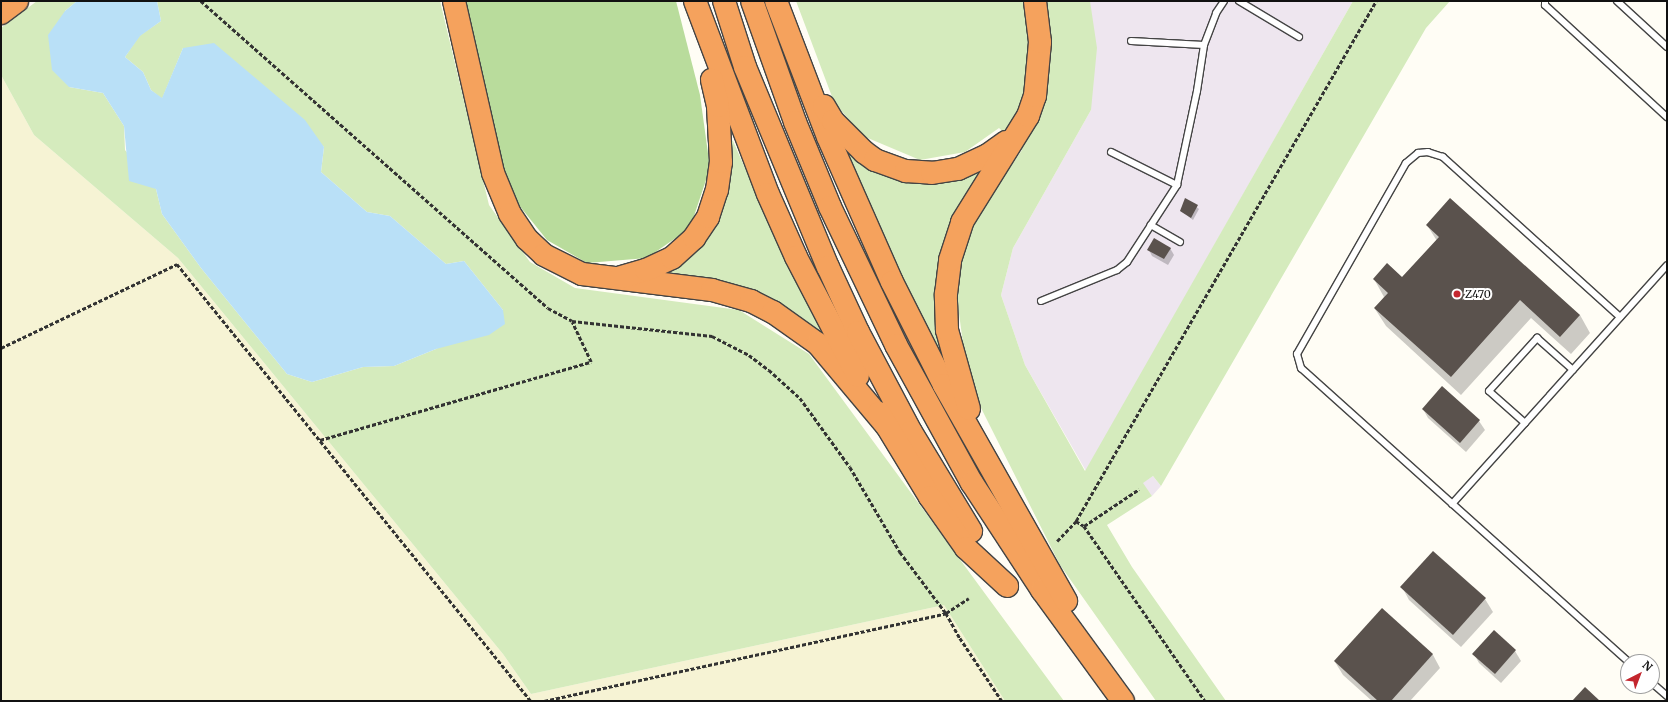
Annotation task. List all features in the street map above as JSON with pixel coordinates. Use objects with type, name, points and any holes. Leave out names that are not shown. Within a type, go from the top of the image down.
[{"type":"highway","points":[[1,14],[17,1]]},
{"type":"highway","points":[[454,1],[493,173],[510,214],[528,239],[544,255],[582,274],[712,290],[751,301],[773,312],[818,344],[886,425]]},
{"type":"highway","points":[[695,1],[701,22],[768,194],[796,257],[886,425],[966,548],[1007,586],[919,445],[858,332],[778,151],[745,67],[724,1]]},
{"type":"highway","points":[[752,1],[795,122],[830,207],[896,345],[972,483],[1042,590],[1123,701]]},
{"type":"highway","points":[[776,1],[802,72],[892,282],[983,454],[1054,581],[1091,639],[1105,678]]},
{"type":"highway","points":[[983,454],[955,365],[947,330],[946,294],[950,260],[962,222],[1013,136],[1028,116],[1035,96],[1040,42],[1035,1]]},
{"type":"highway","points":[[616,279],[646,270],[672,258],[694,238],[713,204],[720,175],[719,127],[701,22]]},
{"type":"highway","points":[[802,72],[834,121],[852,142],[875,160],[890,166],[917,173],[958,169],[988,156],[1013,136]]},
{"type":"lane","points":[[1041,301],[1118,270],[1127,262],[1177,185],[1196,98],[1204,45],[1216,13],[1224,1]]},
{"type":"lane","points":[[1238,1],[1299,37]]},
{"type":"lane","points":[[1545,1],[1545,5],[1667,117]]},
{"type":"lane","points":[[1617,1],[1667,47]]},
{"type":"lane","points":[[1131,40],[1204,45]]},
{"type":"lane","points":[[1111,152],[1177,185]]},
{"type":"lane","points":[[1620,317],[1443,157],[1428,152],[1418,153],[1406,163],[1297,354],[1301,368],[1620,654]]},
{"type":"lane","points":[[1151,225],[1180,242]]},
{"type":"lane","points":[[1452,504],[1667,265]]},
{"type":"lane","points":[[1525,423],[1489,391],[1526,350],[1537,338],[1573,370]]},
{"type":"path","points":[[201,1],[521,286],[548,308],[572,321],[712,336],[749,354],[769,370],[800,398],[850,467],[900,552],[946,612],[960,638],[1002,701]]},
{"type":"path","points":[[1057,541],[1076,521],[1376,1]]},
{"type":"path","points":[[1,348],[177,264],[531,701]]},
{"type":"path","points":[[320,440],[590,362],[572,321]]},
{"type":"path","points":[[1084,526],[1139,489]]},
{"type":"path","points":[[1076,521],[1084,526],[1205,701]]},
{"type":"path","points":[[544,701],[946,612],[969,598]]},
{"type":"shaded area","points":[[1090,1],[1353,1],[1086,471],[1025,365],[1001,295],[1013,248],[1091,110]]},
{"type":"shaded area","points":[[1,75],[34,135],[178,258],[503,654],[531,694],[944,605],[1005,701],[1,701]]},
{"type":"shaded area","points":[[1153,476],[1161,486],[1152,496],[1142,483]]},
{"type":"green space","points":[[37,1],[77,1],[65,11],[69,87],[103,93],[124,126],[125,150],[156,189],[162,214],[201,268],[287,374],[312,382],[363,367],[394,366],[436,349],[503,310],[464,261],[446,264],[390,216],[367,212],[321,172],[324,147],[183,48],[162,99],[151,90],[143,72],[125,57],[139,36],[161,21],[157,1],[440,1],[489,205],[530,262],[575,288],[739,310],[809,354],[1064,701],[1005,701],[944,605],[531,694],[503,654],[178,258],[34,135],[1,75],[1,28]]},
{"type":"green space","points":[[465,1],[676,1],[700,95],[710,168],[690,228],[647,258],[587,263],[547,240],[518,204],[498,155]]},
{"type":"green space","points":[[796,1],[1090,1],[1097,48],[1091,110],[1013,248],[1001,295],[1025,365],[1085,471],[1353,1],[1450,1],[1426,28],[1161,486],[1153,476],[1143,483],[1152,496],[1107,525],[1132,567],[1226,701],[1156,701],[1060,565],[981,408],[964,351],[956,291],[963,255],[978,214],[1022,150],[999,128],[965,152],[920,160],[863,136],[834,102]]},
{"type":"green space","points":[[730,139],[733,141],[780,247],[824,338],[658,274],[677,262]]},
{"type":"green space","points":[[850,153],[859,156],[977,168],[982,173],[963,207],[944,348],[939,351],[896,265],[849,157]]},
{"type":"water","points":[[77,1],[157,1],[161,21],[140,36],[125,57],[143,72],[151,90],[162,98],[183,48],[214,43],[305,120],[324,147],[321,172],[367,212],[390,216],[446,264],[464,261],[503,310],[505,324],[489,335],[436,349],[394,366],[363,367],[312,382],[287,374],[201,268],[162,214],[156,189],[129,181],[124,126],[103,93],[69,87],[52,70],[48,35],[65,11]]},
{"type":"building","points":[[1185,198],[1198,205],[1191,218],[1180,211]]},
{"type":"building","name":"Z470","points":[[1450,198],[1580,315],[1560,337],[1520,300],[1451,377],[1374,308],[1388,293],[1373,279],[1387,263],[1402,277],[1439,237],[1426,225]]},
{"type":"building","points":[[1154,238],[1171,248],[1164,259],[1147,250]]},
{"type":"building","points":[[1442,386],[1480,420],[1460,443],[1422,409]]},
{"type":"building","points":[[1433,551],[1486,598],[1453,635],[1400,587]]},
{"type":"building","points":[[1382,608],[1433,654],[1391,701],[1378,701],[1334,661]]},
{"type":"building","points":[[1494,630],[1516,650],[1495,674],[1472,654]]},
{"type":"building","points":[[1585,687],[1600,701],[1572,701]]},
{"type":"place","name":"Z470","points":[[1457,294]]}]
